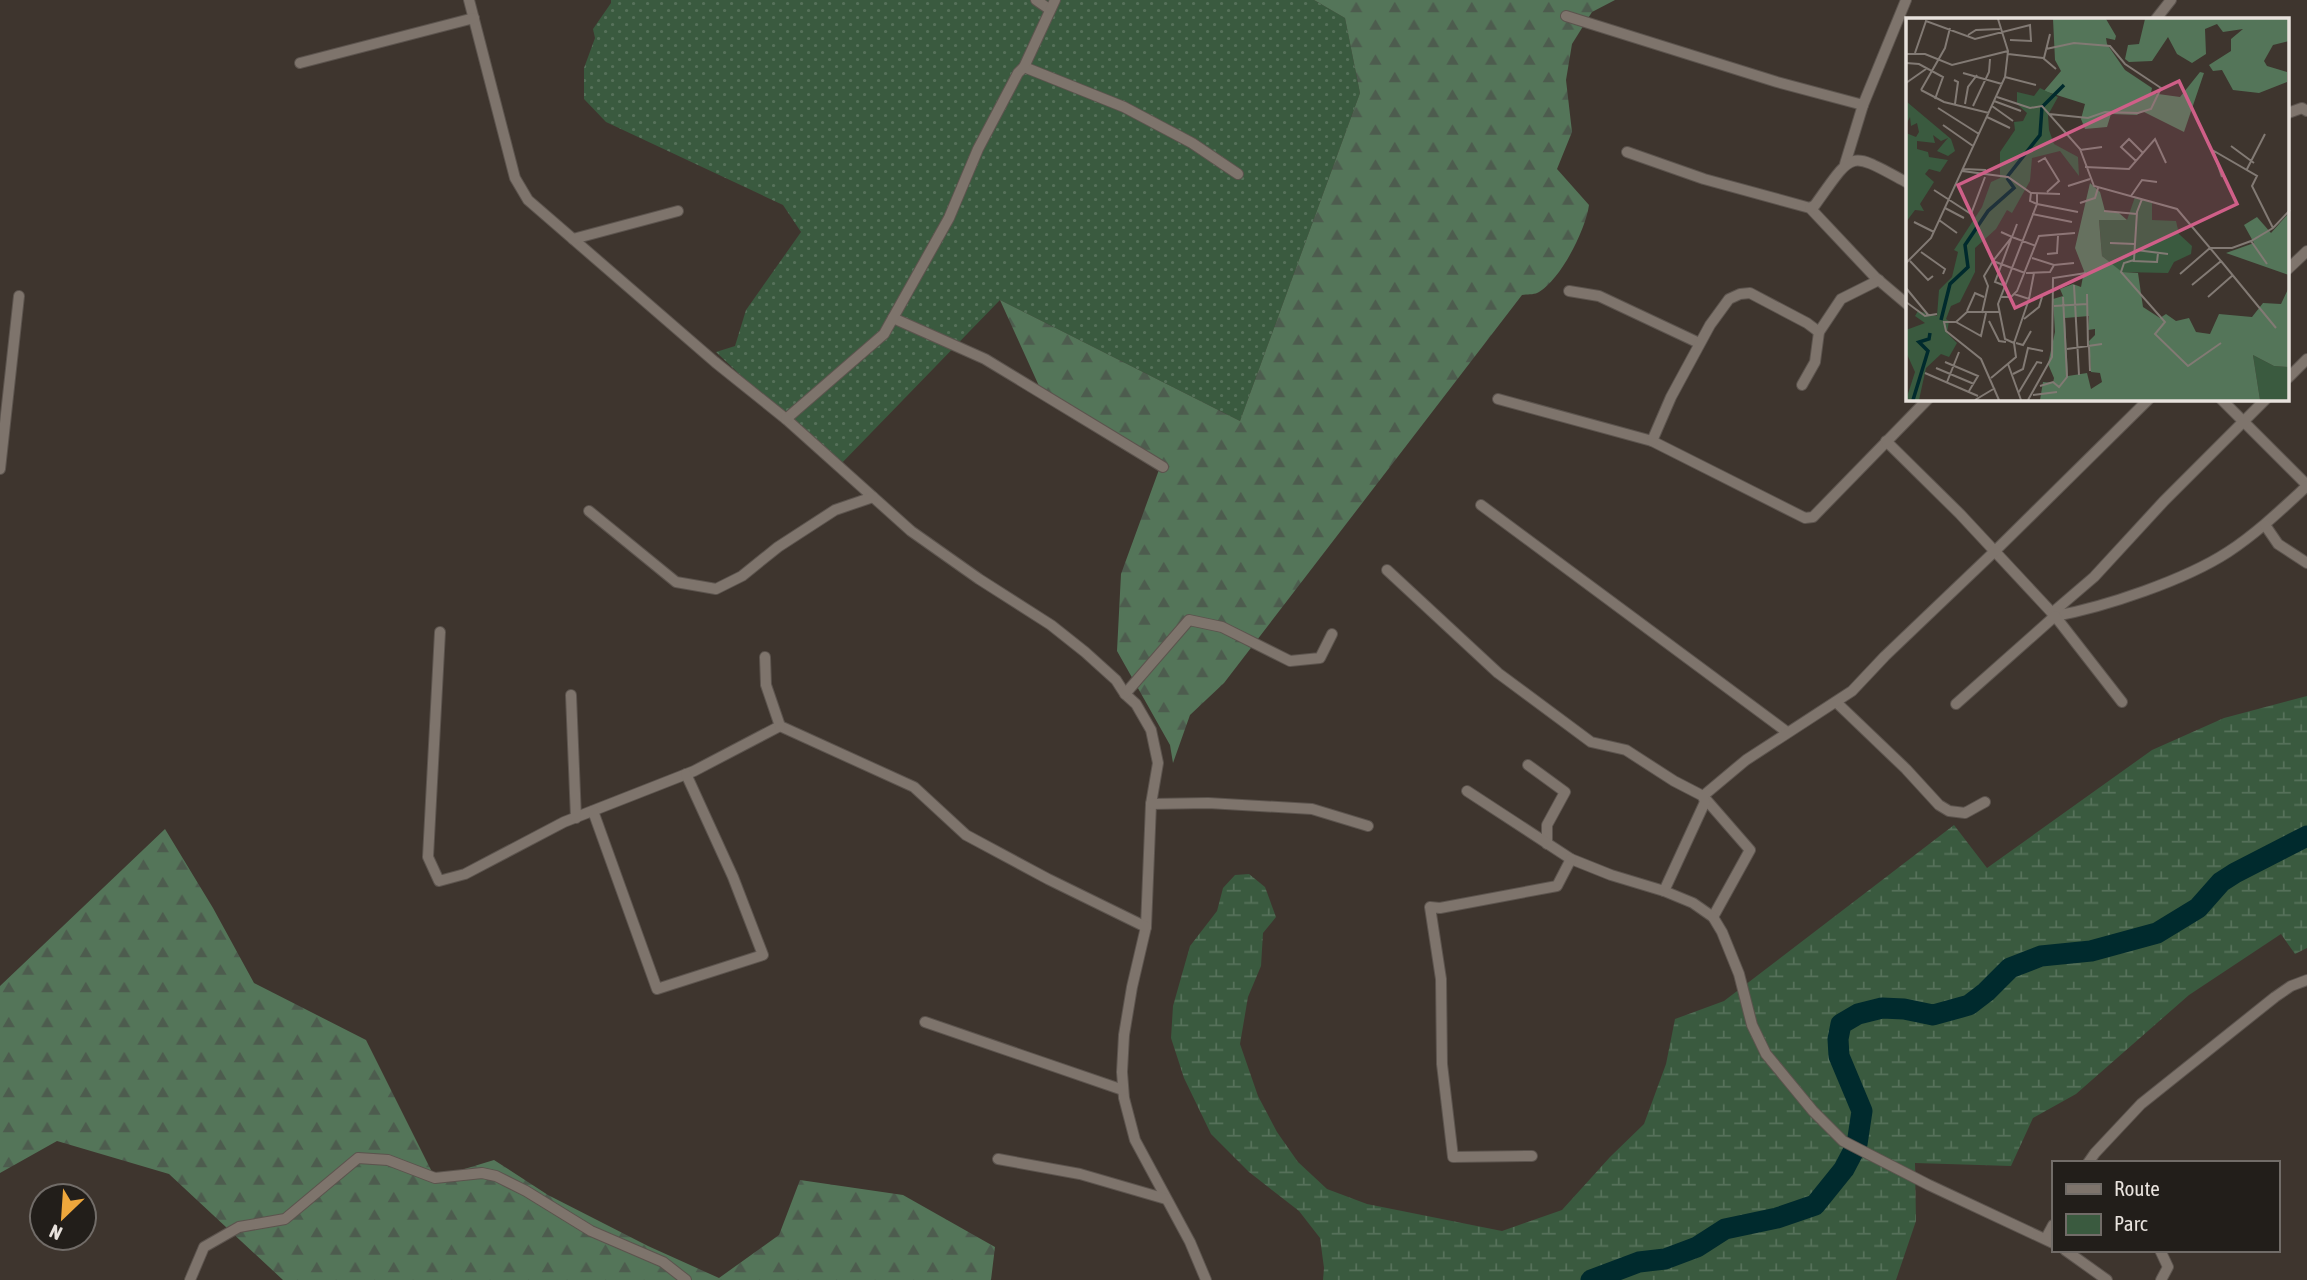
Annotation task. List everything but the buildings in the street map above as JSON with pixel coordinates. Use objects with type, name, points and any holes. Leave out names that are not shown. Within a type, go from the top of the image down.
[{"type":"street","points":[[470,0],[515,178],[528,200],[715,362],[786,419],[911,531],[1051,625],[1085,652],[1116,680],[1136,704],[1151,730],[1158,763],[1152,804],[1146,927],[1132,987],[1125,1035],[1124,1090],[1135,1140],[1190,1242],[1206,1280]]},
{"type":"street","points":[[786,419],[884,334],[949,218],[978,149],[1024,67],[1052,4],[1036,0]]},
{"type":"street","points":[[1810,208],[1845,164],[1863,105],[1906,0]]},
{"type":"street","points":[[2156,18],[2171,0]]},
{"type":"street","points":[[1566,16],[1777,82],[1863,105]]},
{"type":"street","points":[[300,62],[474,18]]},
{"type":"street","points":[[1024,67],[1124,107],[1192,143],[1238,174]]},
{"type":"street","points":[[2290,112],[2302,108],[2307,111]]},
{"type":"street","points":[[1627,152],[1704,179],[1810,208],[1879,280],[1906,302]]},
{"type":"street","points":[[1845,164],[1854,160],[1865,160],[1906,182]]},
{"type":"street","points":[[573,239],[678,211]]},
{"type":"street","points":[[2290,267],[2307,251]]},
{"type":"street","points":[[1802,385],[1815,362],[1819,332],[1841,299],[1879,280]]},
{"type":"street","points":[[1569,291],[1599,296],[1699,342]]},
{"type":"street","points":[[1652,440],[1699,342],[1729,299],[1740,293],[1750,293],[1819,332]]},
{"type":"street","points":[[0,469],[19,296]]},
{"type":"street","points":[[892,318],[985,359],[1163,467]]},
{"type":"street","points":[[2290,376],[2307,359]]},
{"type":"street","points":[[1498,399],[1652,440],[1805,518],[1813,517],[1926,401]]},
{"type":"street","points":[[1703,796],[1746,760],[1852,691],[2147,401]]},
{"type":"street","points":[[2054,615],[2078,612],[2158,585],[2228,552],[2265,524],[2307,485],[2223,401]]},
{"type":"street","points":[[1956,704],[2095,577],[2164,501],[2264,401]]},
{"type":"street","points":[[1886,441],[2054,615],[2122,702]]},
{"type":"street","points":[[589,511],[676,582],[716,589],[742,576],[778,547],[835,510],[873,497]]},
{"type":"street","points":[[1481,505],[1787,732]]},
{"type":"street","points":[[2265,524],[2278,544],[2307,563]]},
{"type":"street","points":[[1387,570],[1498,673],[1591,742],[1626,750],[1703,796],[1750,850],[1713,917]]},
{"type":"street","points":[[1125,694],[1189,620],[1222,627],[1290,661],[1320,658],[1332,634]]},
{"type":"street","points":[[440,632],[428,857],[439,881],[466,874],[576,818],[686,774],[780,726]]},
{"type":"street","points":[[765,657],[766,685],[780,726],[914,787],[966,835],[1146,927]]},
{"type":"street","points":[[571,695],[576,818]]},
{"type":"street","points":[[1836,702],[1906,769],[1939,805],[1949,811],[1965,814],[1985,802]]},
{"type":"street","points":[[1528,765],[1565,792],[1547,825],[1548,844]]},
{"type":"street","points":[[593,811],[657,989],[763,955],[733,877],[686,774]]},
{"type":"street","points":[[1468,791],[1571,859],[1611,875],[1664,891],[1693,903],[1713,917],[1739,974],[1752,1025],[1766,1054],[1804,1101],[1843,1141],[2049,1241]]},
{"type":"street","points":[[1664,891],[1705,802],[1703,796]]},
{"type":"street","points":[[1152,804],[1209,803],[1312,809],[1368,826]]},
{"type":"street","points":[[1532,1156],[1453,1157],[1442,1064],[1441,979],[1430,907],[1440,908],[1556,887],[1571,859]]},
{"type":"street","points":[[2092,1161],[2141,1104],[2275,997],[2291,986],[2307,980]]},
{"type":"street","points":[[925,1022],[1124,1090]]},
{"type":"street","points":[[190,1280],[204,1247],[239,1227],[285,1219],[358,1158],[388,1160],[435,1178],[481,1173],[496,1176],[591,1231],[663,1262],[686,1280]]},
{"type":"street","points":[[998,1159],[1080,1174],[1166,1199]]},
{"type":"street","points":[[2068,1252],[2107,1280]]},
{"type":"street","points":[[2161,1252],[2168,1267],[2161,1280]]},
{"type":"green space","points":[[611,0],[1314,0],[1345,18],[1360,93],[1240,421],[1000,300],[838,467],[716,352],[735,346],[746,310],[801,232],[783,205],[606,122],[584,99],[584,68],[595,38],[593,29]]},
{"type":"green space","points":[[1314,0],[1615,0],[1592,12],[1572,44],[1566,80],[1572,132],[1557,169],[1589,205],[1578,240],[1556,276],[1537,293],[1522,295],[1224,683],[1190,715],[1173,763],[1170,745],[1117,651],[1121,574],[1160,467],[1044,397],[1000,300],[1240,421],[1360,93],[1345,18]]},
{"type":"green space","points":[[2307,696],[2307,948],[2295,954],[2281,934],[2189,995],[2076,1094],[2033,1118],[2011,1166],[1915,1163],[1916,1221],[1896,1280],[1323,1280],[1320,1238],[1299,1211],[1249,1172],[1211,1134],[1184,1078],[1171,1038],[1173,1006],[1190,946],[1217,911],[1223,888],[1235,875],[1249,874],[1265,887],[1276,917],[1263,933],[1261,966],[1248,997],[1240,1044],[1258,1096],[1277,1132],[1298,1162],[1327,1189],[1367,1204],[1502,1231],[1562,1210],[1644,1124],[1666,1064],[1675,1019],[1724,1001],[1954,825],[1987,868],[2152,750],[2224,718]]},
{"type":"green space","points":[[165,829],[254,983],[366,1040],[435,1178],[494,1160],[548,1195],[648,1246],[719,1278],[779,1235],[800,1180],[903,1195],[995,1247],[991,1280],[283,1280],[169,1174],[57,1141],[0,1173],[0,986]]},
{"type":"waterway","points":[[1857,1144],[1862,1111],[1839,1056],[1841,1024],[1858,1014],[1882,1008],[1933,1015],[1969,1005],[2010,968],[2041,956],[2091,951],[2157,933],[2198,908],[2221,882],[2307,836]]},
{"type":"waterway","points":[[1591,1280],[1639,1262],[1665,1259],[1697,1247],[1725,1229],[1777,1218],[1815,1205],[1844,1169],[1854,1150]]}]
